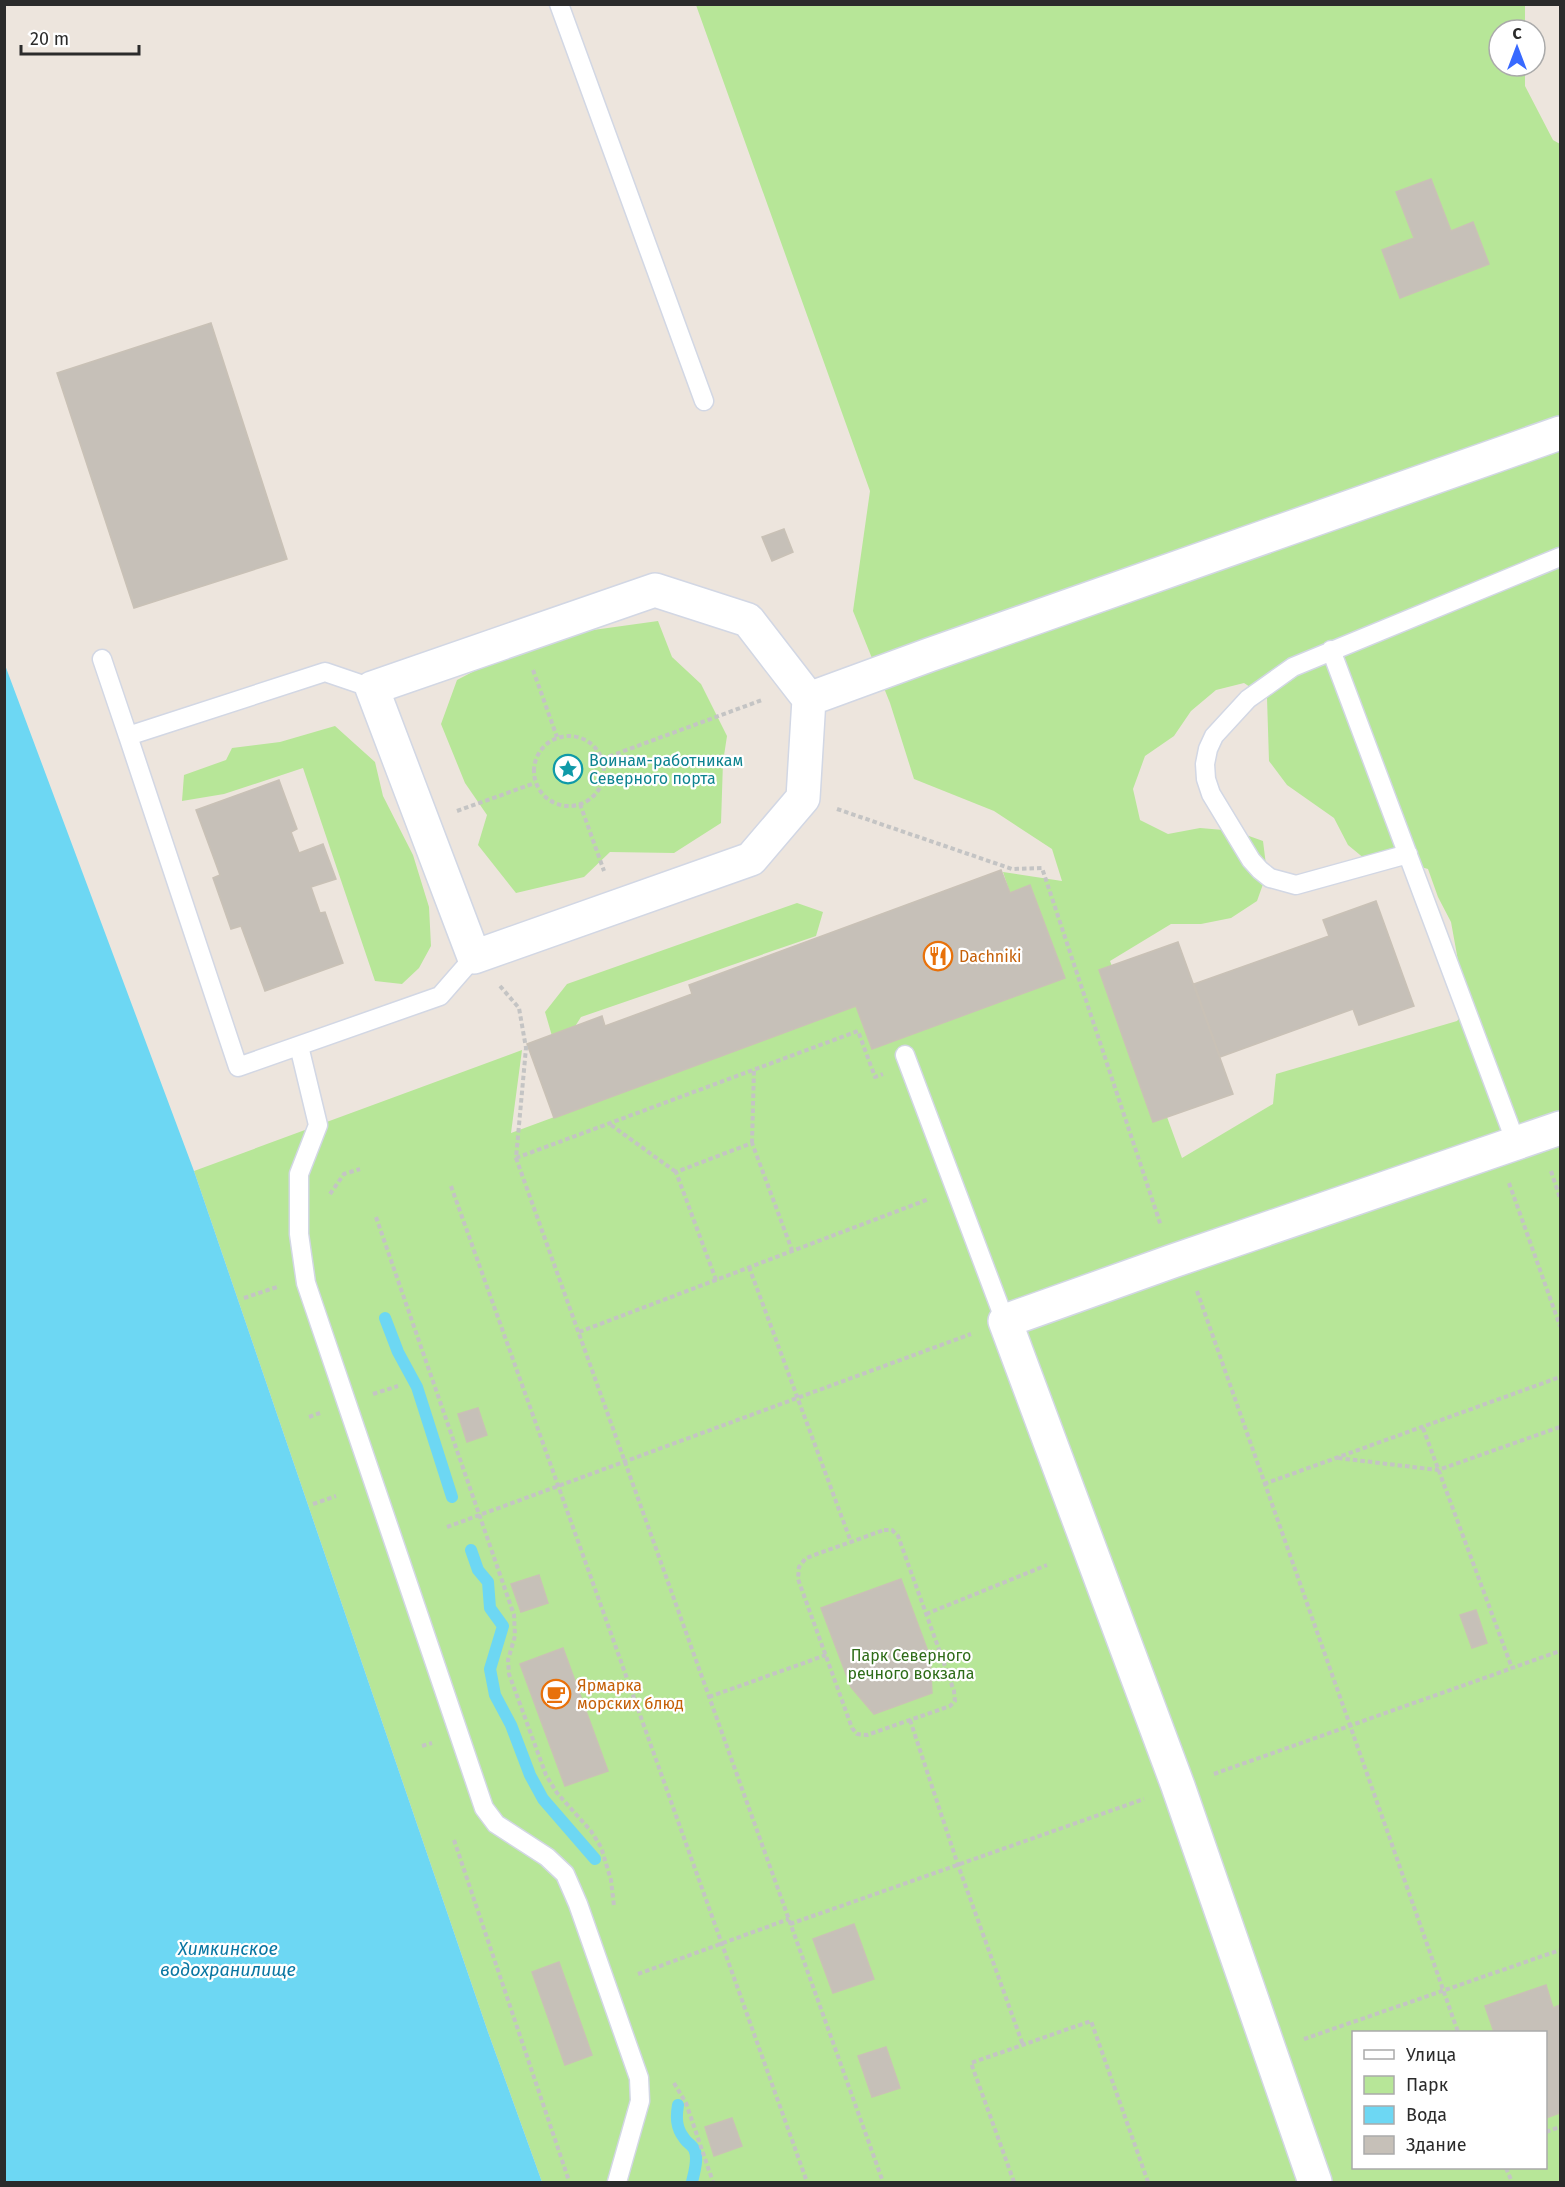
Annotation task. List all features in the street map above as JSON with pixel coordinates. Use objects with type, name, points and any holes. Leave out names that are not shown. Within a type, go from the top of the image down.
[{"type":"street","points":[[804,693],[940,651],[1560,433]]},
{"type":"street","points":[[655,590],[748,620],[804,693],[803,798],[751,859],[474,957],[372,688],[655,590]]},
{"type":"street","points":[[1315,2182],[1178,1786],[1005,1321],[1560,1128]]},
{"type":"lane","points":[[559,4],[704,401]]},
{"type":"lane","points":[[1408,854],[1296,885],[1270,878],[1255,865],[1211,794],[1206,779],[1205,764],[1214,736],[1248,699],[1293,667],[1560,558]]},
{"type":"lane","points":[[1330,650],[1516,1143]]},
{"type":"lane","points":[[102,659],[238,1067],[440,996],[474,957]]},
{"type":"lane","points":[[128,736],[325,672],[372,688]]},
{"type":"lane","points":[[299,1046],[318,1125],[299,1174],[299,1234],[306,1283],[484,1808],[496,1824],[547,1857],[565,1874],[578,1904],[639,2078],[640,2102],[617,2182]]},
{"type":"lane","points":[[907,1060],[1005,1321]]},
{"type":"path","points":[[521,637],[557,737]]},
{"type":"path","points":[[602,759],[804,693]]},
{"type":"path","points":[[570,736],[584,739],[595,747],[602,759],[604,773],[601,786],[592,797],[580,804],[567,806],[553,803],[542,794],[535,783],[533,769],[537,756],[545,744],[557,737],[570,736]]},
{"type":"path","points":[[424,823],[535,783]]},
{"type":"path","points":[[803,798],[1011,869],[1042,868],[1173,1261]]},
{"type":"path","points":[[580,804],[617,907]]},
{"type":"path","points":[[519,1008],[526,1048],[516,1158],[883,2182]]},
{"type":"path","points":[[516,1158],[858,1031],[875,1077],[907,1060]]},
{"type":"path","points":[[754,1070],[752,1143],[792,1250]]},
{"type":"path","points":[[610,1124],[676,1172],[716,1280]]},
{"type":"path","points":[[676,1172],[752,1143]]},
{"type":"path","points":[[1548,1162],[1560,1198]]},
{"type":"path","points":[[344,1174],[360,1169]]},
{"type":"path","points":[[1507,1176],[1560,1326]]},
{"type":"path","points":[[451,1186],[807,2182]]},
{"type":"path","points":[[579,1332],[956,1189]]},
{"type":"path","points":[[376,1216],[514,1616],[515,1636],[508,1660],[508,1674],[546,1775],[557,1793],[591,1831],[601,1847],[611,1880],[614,1906]]},
{"type":"path","points":[[749,1267],[851,1542]]},
{"type":"path","points":[[1195,1285],[1458,2031]]},
{"type":"path","points":[[244,1298],[277,1287]]},
{"type":"path","points":[[447,1527],[558,1488],[1005,1321]]},
{"type":"path","points":[[1264,1484],[1560,1377]]},
{"type":"path","points":[[364,1397],[398,1386]]},
{"type":"path","points":[[1334,1458],[1438,1470],[1560,1427]]},
{"type":"path","points":[[1423,1428],[1512,1668]]},
{"type":"path","points":[[313,1504],[336,1496]]},
{"type":"path","points":[[884,1530],[892,1530],[898,1536],[926,1614],[954,1691],[955,1701],[950,1706],[867,1736],[857,1734],[852,1728],[798,1579],[799,1567],[806,1558],[884,1530]]},
{"type":"path","points":[[926,1614],[1047,1565]]},
{"type":"path","points":[[709,1697],[826,1655]]},
{"type":"path","points":[[909,1720],[1023,2045]]},
{"type":"path","points":[[454,1840],[569,2181]]},
{"type":"path","points":[[638,1974],[789,1919]]},
{"type":"path","points":[[1298,2041],[1560,1950]]},
{"type":"path","points":[[1014,2182],[971,2063],[1091,2021],[1148,2182]]},
{"type":"path","points":[[674,2083],[686,2103],[713,2182]]},
{"type":"green space","name":"Парк Северного речного вокзала","points":[[696,5],[1525,5],[1525,18],[1487,18],[1487,78],[1525,78],[1525,86],[1553,140],[1560,144],[1560,2182],[542,2182],[488,2032],[194,1171],[522,1050],[511,1133],[856,1006],[872,1049],[1064,978],[1030,885],[1010,893],[1003,872],[1062,881],[1052,849],[994,811],[914,779],[890,703],[853,611],[870,491]],"holes":[[[1244,683],[1267,698],[1269,761],[1287,785],[1334,818],[1348,845],[1371,864],[1401,861],[1428,869],[1438,897],[1451,922],[1467,1010],[1457,1021],[1276,1074],[1273,1104],[1182,1158],[1110,961],[1171,924],[1201,924],[1231,918],[1257,901],[1267,873],[1263,841],[1235,831],[1200,828],[1168,834],[1140,820],[1133,789],[1145,756],[1174,736],[1191,711],[1216,690]]]},
{"type":"green space","points":[[658,621],[672,657],[701,684],[727,736],[723,762],[721,823],[674,853],[610,852],[584,877],[516,893],[478,845],[487,815],[465,783],[441,724],[457,680],[513,651],[586,631]]},
{"type":"green space","points":[[335,726],[375,762],[383,796],[413,855],[429,907],[431,946],[419,968],[402,984],[375,981],[303,768],[224,794],[182,801],[184,775],[226,760],[232,748],[280,742]]},
{"type":"green space","points":[[797,903],[823,912],[816,936],[581,1017],[569,1036],[552,1036],[545,1012],[567,984]]},
{"type":"water","name":"Химкинское водохранилище","points":[[5,665],[194,1171],[488,2032],[542,2182],[5,2182]]},
{"type":"building","points":[[1431,179],[1451,231],[1473,222],[1489,264],[1400,298],[1382,250],[1414,238],[1396,192]]},
{"type":"building","points":[[211,323],[287,559],[134,608],[57,373]]},
{"type":"building","points":[[784,529],[793,552],[772,561],[762,537]]},
{"type":"building","points":[[279,780],[297,829],[291,832],[299,853],[323,844],[336,879],[311,887],[320,913],[325,912],[343,963],[265,991],[241,926],[231,929],[213,878],[220,875],[196,810]]},
{"type":"building","points":[[1001,870],[1010,893],[1030,885],[1065,978],[872,1049],[856,1006],[554,1118],[527,1044],[602,1016],[605,1026],[692,994],[689,985]]},
{"type":"building","points":[[1376,901],[1414,1006],[1359,1025],[1353,1009],[1220,1057],[1194,984],[1329,936],[1323,920]]},
{"type":"building","points":[[1178,942],[1233,1094],[1153,1122],[1099,970]]},
{"type":"building","points":[[478,1408],[487,1435],[467,1442],[458,1414]]},
{"type":"building","points":[[539,1575],[548,1603],[521,1612],[511,1584]]},
{"type":"building","points":[[901,1579],[930,1657],[932,1693],[874,1714],[851,1687],[821,1608]]},
{"type":"building","points":[[1476,1610],[1487,1643],[1472,1648],[1460,1615]]},
{"type":"building","name":"Ярмарка морских блюд","points":[[563,1648],[608,1771],[565,1786],[520,1664]]},
{"type":"building","points":[[854,1924],[874,1979],[833,1993],[813,1939]]},
{"type":"building","points":[[559,1962],[592,2055],[565,2065],[532,1972]]},
{"type":"building","points":[[1546,1985],[1553,2008],[1560,2005],[1560,2113],[1547,2118],[1547,2031],[1494,2031],[1485,2006]]},
{"type":"building","points":[[886,2047],[900,2088],[872,2097],[858,2056]]},
{"type":"building","points":[[732,2118],[742,2146],[714,2156],[705,2127]]},
{"type":"waterway","points":[[385,1318],[398,1352],[417,1387],[452,1497]]},
{"type":"waterway","points":[[471,1550],[478,1570],[488,1582],[490,1608],[503,1626],[490,1669],[495,1695],[511,1725],[530,1775],[543,1799],[595,1859]]},
{"type":"waterway","points":[[678,2105],[679,2130],[693,2148],[696,2157],[692,2182]]},
{"type":"place","name":"Воинам-работникам Северного порта","points":[[568,769]]},
{"type":"place","name":"Dachniki","points":[[938,956]]},
{"type":"place","name":"Ярмарка морских блюд","points":[[556,1694]]}]
